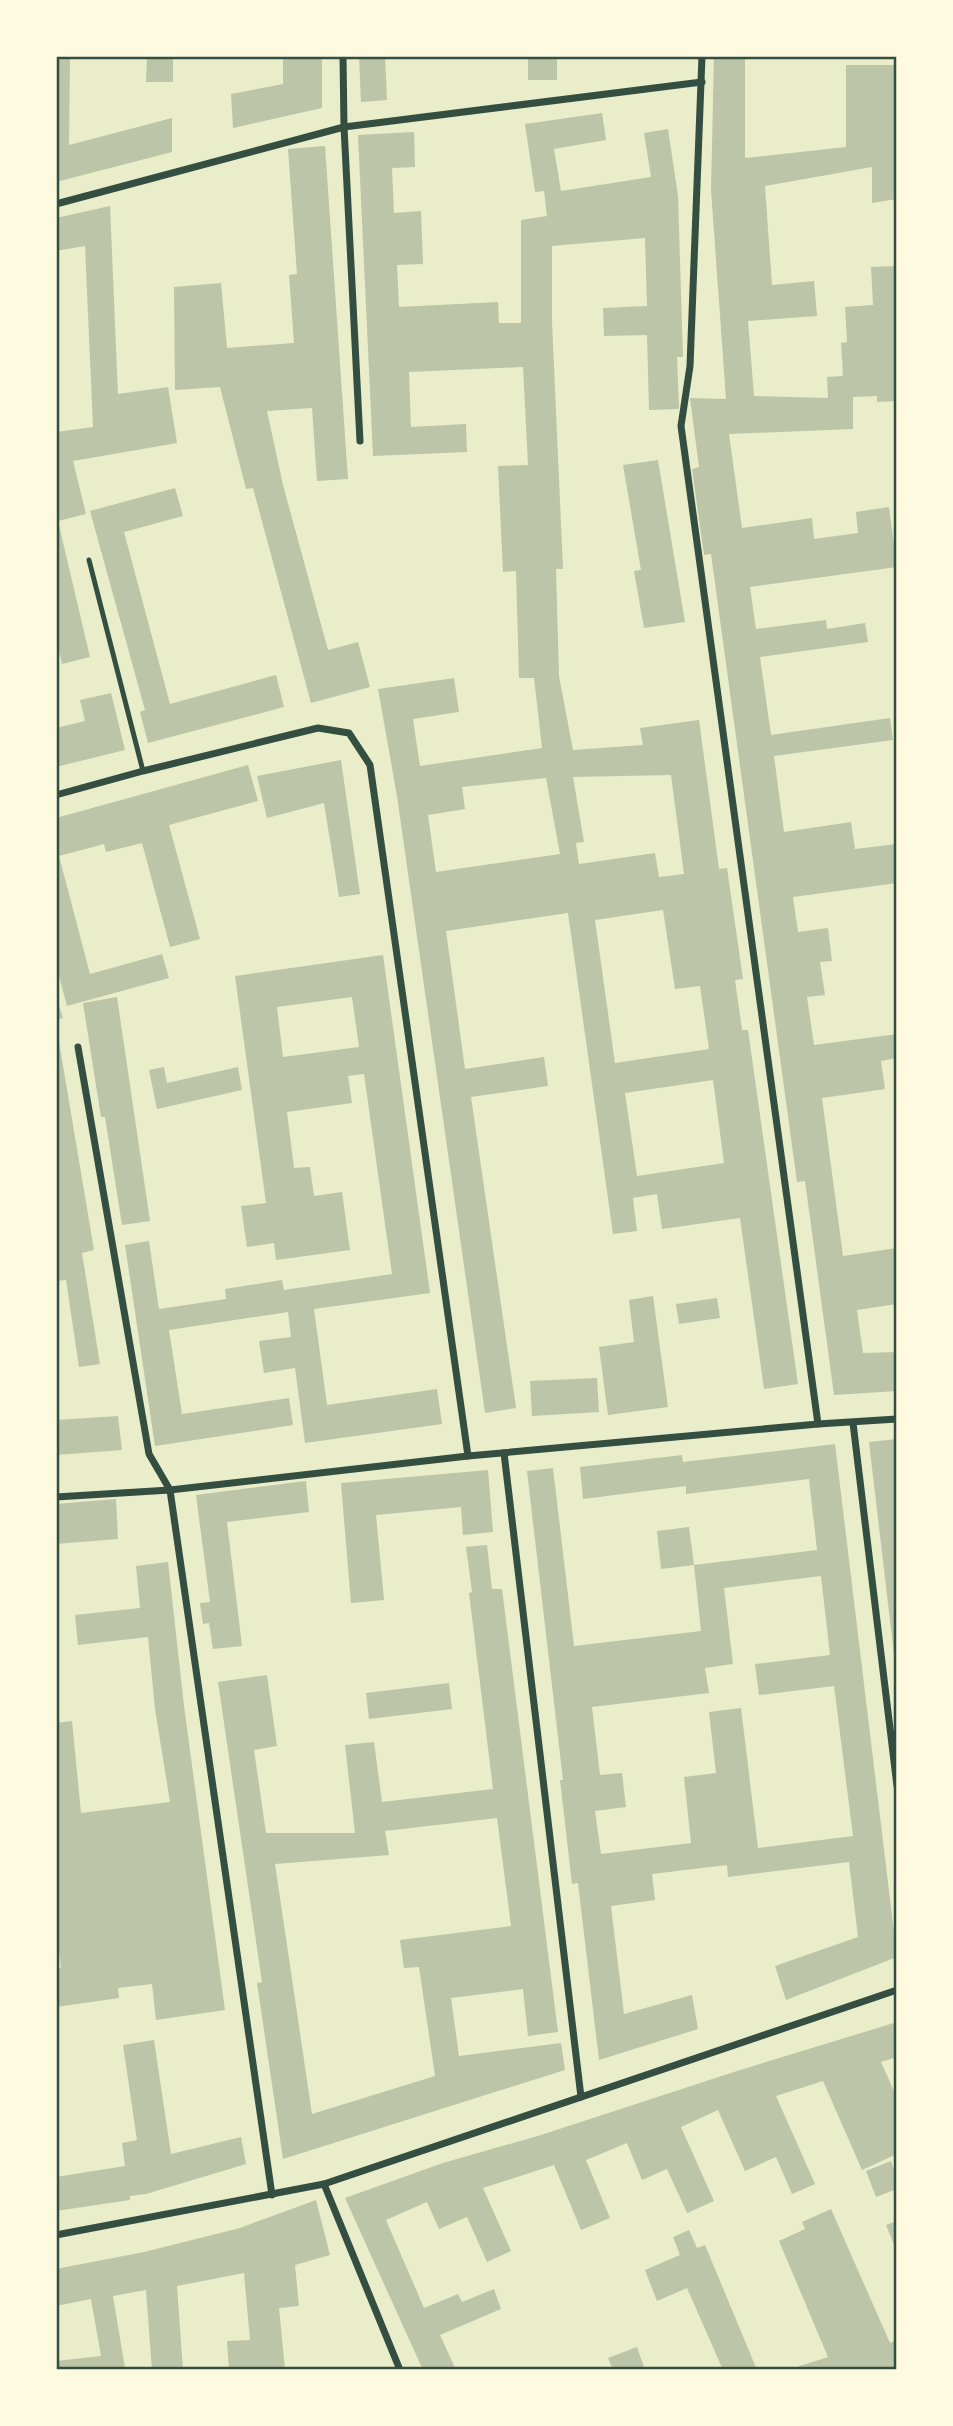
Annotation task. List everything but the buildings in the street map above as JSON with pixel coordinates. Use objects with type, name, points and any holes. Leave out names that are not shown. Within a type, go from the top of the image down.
[{"type":"street","points":[[343,56],[344,127],[360,441]]},
{"type":"street","points":[[702,56],[690,366],[681,426],[818,1424]]},
{"type":"street","points":[[56,204],[344,127],[702,82]]},
{"type":"street","points":[[56,795],[318,728],[349,733],[370,765],[468,1456]]},
{"type":"street","points":[[78,1046],[149,1454],[170,1490],[272,2195]]},
{"type":"street","points":[[56,1497],[170,1490],[504,1452],[897,1419]]},
{"type":"street","points":[[853,1423],[897,1786]]},
{"type":"street","points":[[504,1452],[581,2097]]},
{"type":"street","points":[[56,2235],[324,2184],[897,1990]]},
{"type":"street","points":[[324,2184],[400,2370]]},
{"type":"lane","points":[[89,560],[143,771]]}]
